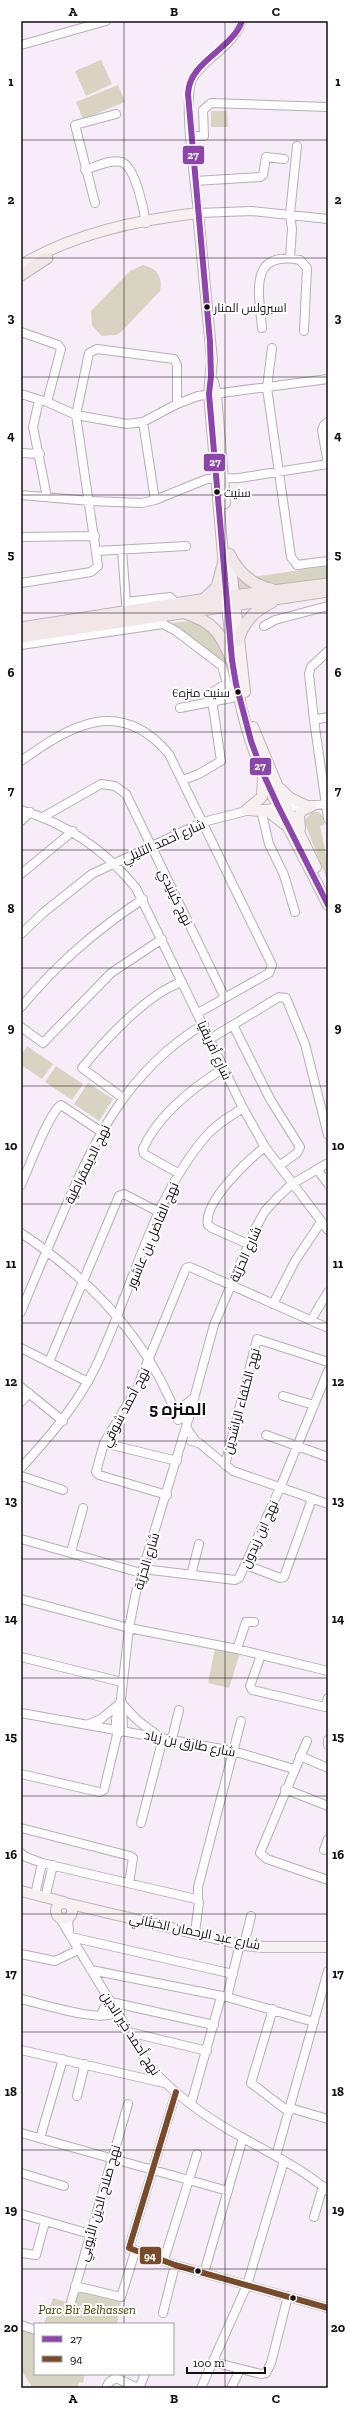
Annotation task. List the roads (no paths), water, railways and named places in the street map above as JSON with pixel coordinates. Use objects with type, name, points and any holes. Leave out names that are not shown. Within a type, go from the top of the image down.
[{"type":"highway","points":[[21,275],[47,258]]},
{"type":"highway","points":[[21,637],[180,608],[200,600],[216,590],[226,558],[253,583],[278,594],[309,594],[328,591]]},
{"type":"highway","points":[[21,628],[127,613],[232,601],[328,584]]},
{"type":"highway","points":[[238,640],[243,627],[251,616],[278,594]]},
{"type":"highway","points":[[200,600],[232,601]]},
{"type":"highway","points":[[180,608],[214,627],[232,660]]},
{"type":"main road","points":[[21,265],[96,233],[175,215],[198,212],[210,342],[212,394],[226,558],[243,686],[250,716],[259,744],[278,785],[282,806],[292,835],[328,905]]},
{"type":"main road","points":[[21,270],[78,244],[146,221]]},
{"type":"main road","points":[[232,601],[232,660],[235,698],[262,771],[302,837],[328,895]]},
{"type":"main road","points":[[248,810],[262,797],[262,771]]},
{"type":"main road","points":[[278,785],[290,798],[310,806]]},
{"type":"main road","points":[[302,837],[299,815],[303,810],[310,806]]},
{"type":"main road","points":[[248,810],[261,810],[269,812],[278,818],[292,835]]},
{"type":"main road","points":[[21,1891],[45,1898],[65,1911]]},
{"type":"main road","name":"شارع عبد الرحمان الخبثاني","points":[[65,1911],[86,1907],[242,1944],[263,1947],[328,1947]]},
{"type":"street","points":[[21,45],[106,21]]},
{"type":"street","points":[[242,21],[231,40],[208,59],[192,79],[188,94],[198,212],[228,211],[290,214],[328,219]]},
{"type":"street","points":[[191,136],[204,136],[203,110],[212,103],[328,107]]},
{"type":"street","points":[[95,203],[85,170],[75,126],[116,114]]},
{"type":"street","points":[[290,258],[292,229],[290,214],[297,146]]},
{"type":"street","points":[[195,181],[260,177],[263,175],[264,161],[266,157],[284,159]]},
{"type":"street","points":[[85,170],[114,161],[120,162],[127,166],[134,177],[146,221]]},
{"type":"street","points":[[262,328],[259,287],[262,270],[272,261],[290,258],[300,260],[307,268],[304,331]]},
{"type":"street","points":[[21,332],[58,345],[62,349],[33,427],[40,454],[47,497]]},
{"type":"street","points":[[272,348],[267,388],[292,560],[297,565],[328,561]]},
{"type":"street","points":[[21,583],[94,570],[98,566],[90,501],[76,415],[87,359],[92,350],[97,349],[176,360],[177,404]]},
{"type":"street","points":[[21,394],[43,401],[76,415],[127,424],[143,422],[177,404],[212,394],[328,379]]},
{"type":"street","points":[[143,422],[155,500]]},
{"type":"street","points":[[21,495],[126,503],[155,500],[197,482],[279,473],[328,464],[322,430],[328,422]]},
{"type":"street","points":[[21,453],[40,454]]},
{"type":"street","points":[[21,537],[95,536]]},
{"type":"street","points":[[97,551],[186,546]]},
{"type":"street","points":[[122,550],[127,613]]},
{"type":"street","points":[[126,602],[170,597],[180,608]]},
{"type":"street","points":[[264,626],[275,620],[328,606]]},
{"type":"street","points":[[21,645],[163,624],[176,631],[220,664],[225,672],[226,684],[235,698],[180,708]]},
{"type":"street","points":[[328,651],[316,662],[309,674],[328,819]]},
{"type":"street","points":[[183,780],[199,774],[206,768],[216,766],[221,761],[212,702],[212,691],[226,684]]},
{"type":"street","points":[[314,720],[328,716]]},
{"type":"street","points":[[21,761],[74,727],[94,722],[110,721],[134,727],[157,741],[169,754],[183,780],[272,967],[269,973],[198,1013]]},
{"type":"street","name":"نهج كينيدي","points":[[43,817],[97,786],[109,784],[126,794],[225,998]]},
{"type":"street","name":"شارع أحمد التليلي","points":[[21,934],[71,889],[92,874],[151,845],[203,822],[248,810],[282,806],[310,806],[327,804]]},
{"type":"street","name":"شارع أفريقيا","points":[[21,810],[43,817],[73,831],[114,863],[143,899],[243,1108],[265,1147],[328,1230]]},
{"type":"street","points":[[261,810],[269,844],[284,875],[295,912]]},
{"type":"street","points":[[21,821],[30,812]]},
{"type":"street","points":[[21,874],[73,831]]},
{"type":"street","points":[[21,1007],[48,975],[74,950],[143,899]]},
{"type":"street","points":[[21,1027],[43,1043],[112,973],[162,939]]},
{"type":"street","points":[[123,1098],[82,1068],[126,1021],[164,991],[182,982]]},
{"type":"street","points":[[210,1039],[279,997],[286,998],[305,1044],[328,1135]]},
{"type":"street","name":"نهج الديمقراطية","points":[[21,1312],[80,1172],[100,1131],[141,1074],[185,1035],[204,1024]]},
{"type":"street","points":[[233,1025],[270,1100],[299,1145],[297,1153],[279,1166]]},
{"type":"street","points":[[178,1173],[144,1154],[142,1149],[147,1140],[169,1112],[211,1076],[224,1068]]},
{"type":"street","points":[[21,1185],[50,1119],[61,1106],[100,1131]]},
{"type":"street","name":"نهج الفاضل بن عاشور","points":[[21,1468],[63,1421],[88,1382],[118,1316],[159,1212],[178,1173],[208,1135],[243,1108]]},
{"type":"street","points":[[248,1244],[210,1226],[207,1222],[209,1214],[226,1185],[250,1158],[265,1147]]},
{"type":"street","name":"شارع الحرّيّة","points":[[21,1774],[102,1792],[118,1731],[122,1682],[129,1628],[142,1571],[186,1431],[214,1325],[248,1244],[265,1211],[292,1184],[328,1162]]},
{"type":"street","points":[[317,1169],[328,1184]]},
{"type":"street","points":[[49,1362],[85,1281],[120,1195],[159,1212]]},
{"type":"street","points":[[273,1304],[295,1261],[321,1222]]},
{"type":"street","points":[[21,1233],[47,1250],[85,1281],[118,1316],[149,1361],[170,1397],[178,1419],[196,1442],[225,1465],[280,1488],[328,1504]]},
{"type":"street","name":"نهج أحمد شوقي","points":[[167,1495],[97,1474],[96,1472],[104,1443],[126,1409],[149,1361],[186,1268],[190,1267],[230,1285]]},
{"type":"street","points":[[230,1285],[328,1328]]},
{"type":"street","points":[[311,1320],[328,1292]]},
{"type":"street","name":"نهج الخلفاء الراشدين","points":[[225,1465],[257,1339],[328,1362]]},
{"type":"street","points":[[21,1348],[88,1382]]},
{"type":"street","points":[[280,1488],[328,1371]]},
{"type":"street","points":[[21,1387],[63,1421]]},
{"type":"street","points":[[21,1402],[29,1393]]},
{"type":"street","points":[[178,1419],[179,1412],[196,1396]]},
{"type":"street","points":[[283,1396],[314,1405]]},
{"type":"street","points":[[170,1397],[183,1408],[189,1416],[178,1419]]},
{"type":"street","points":[[266,1435],[328,1457]]},
{"type":"street","points":[[104,1443],[177,1461]]},
{"type":"street","points":[[21,1476],[63,1490]]},
{"type":"street","name":"نهج ابن زيدون","points":[[21,1539],[142,1571],[236,1580],[246,1565],[280,1488]]},
{"type":"street","points":[[246,1565],[280,1578],[284,1577],[312,1499]]},
{"type":"street","points":[[71,1552],[83,1508]]},
{"type":"street","points":[[192,1575],[199,1544]]},
{"type":"street","points":[[21,1598],[129,1628],[238,1649],[328,1671]]},
{"type":"street","points":[[238,1649],[246,1622],[254,1622]]},
{"type":"street","points":[[261,1655],[250,1689],[325,1707],[328,1698]]},
{"type":"street","points":[[21,1657],[122,1682]]},
{"type":"street","points":[[21,1713],[86,1725],[101,1719],[121,1703],[137,1720],[161,1738],[141,1823]]},
{"type":"street","points":[[172,1739],[179,1710]]},
{"type":"street","points":[[195,1932],[195,1899],[241,1720]]},
{"type":"street","name":"شارع طارق بن زياد","points":[[86,1725],[233,1751],[294,1769]]},
{"type":"street","points":[[328,1740],[328,1745]]},
{"type":"street","points":[[307,1741],[285,1789],[260,1853],[267,1859],[328,1880]]},
{"type":"street","points":[[300,1756],[328,1768]]},
{"type":"street","points":[[285,1789],[328,1806]]},
{"type":"street","points":[[21,1828],[130,1856],[133,1858],[129,1883]]},
{"type":"street","points":[[324,1850],[328,1839]]},
{"type":"street","points":[[21,1853],[26,1858],[53,1866],[195,1899]]},
{"type":"street","points":[[35,1894],[42,1863]]},
{"type":"street","points":[[45,1898],[53,1866]]},
{"type":"street","name":"نهج أحمد خير الدين","points":[[65,1911],[70,1935],[78,1950],[92,1970],[150,2067],[164,2083],[191,2104],[243,2138],[284,2161],[326,2189]]},
{"type":"street","points":[[191,2104],[214,2025],[233,1974],[251,1916]]},
{"type":"street","points":[[70,1935],[233,1974]]},
{"type":"street","points":[[21,1954],[55,1962],[78,1950]]},
{"type":"street","points":[[92,1970],[224,1997],[272,2009],[314,2022]]},
{"type":"street","points":[[276,2156],[314,2022],[325,1992],[328,1971]]},
{"type":"street","points":[[21,1999],[100,2016],[109,2016],[112,2005]]},
{"type":"street","points":[[112,2005],[214,2025]]},
{"type":"street","points":[[100,2016],[112,2005]]},
{"type":"street","points":[[272,2009],[251,2084],[290,2110],[328,2119]]},
{"type":"street","points":[[100,2016],[127,2029],[207,2051]]},
{"type":"street","points":[[21,2050],[164,2083]]},
{"type":"street","points":[[40,2138],[63,2059]]},
{"type":"street","points":[[78,2096],[85,2064]]},
{"type":"street","points":[[176,2092],[151,2170],[129,2246],[130,2250],[164,2260],[175,2265],[328,2308]]},
{"type":"street","name":"نهج صلاح الدين الأيوبي","points":[[71,2302],[128,2104]]},
{"type":"street","points":[[21,2133],[228,2191]]},
{"type":"street","points":[[204,2273],[243,2138]]},
{"type":"street","points":[[164,2260],[197,2154]]},
{"type":"street","points":[[201,2388],[247,2285],[284,2161]]},
{"type":"street","points":[[21,2173],[64,2186]]},
{"type":"street","points":[[314,2217],[326,2189]]},
{"type":"street","points":[[21,2214],[90,2234]]},
{"type":"street","points":[[21,2253],[36,2255],[45,2222]]},
{"type":"street","points":[[75,2286],[120,2298],[135,2252]]},
{"type":"street","points":[[163,2313],[175,2265]]},
{"type":"street","points":[[213,2362],[240,2370],[261,2374],[268,2369],[288,2296]]},
{"type":"street","points":[[21,2325],[34,2330]]},
{"type":"street","points":[[231,2388],[240,2370]]},
{"type":"street","points":[[106,2388],[109,2382],[116,2378],[139,2388],[145,2375]]},
{"type":"place","name":"اسبرولس المنار","points":[[207,307]]},
{"type":"place","name":"سنيت","points":[[217,492]]},
{"type":"place","name":"سنيت منزه6","points":[[238,692]]},
{"type":"district","name":"المنزه 5","points":[[178,1409]]},
{"type":"park label","name":"Parc Bir Belhassen","points":[[87,2309]]}]
